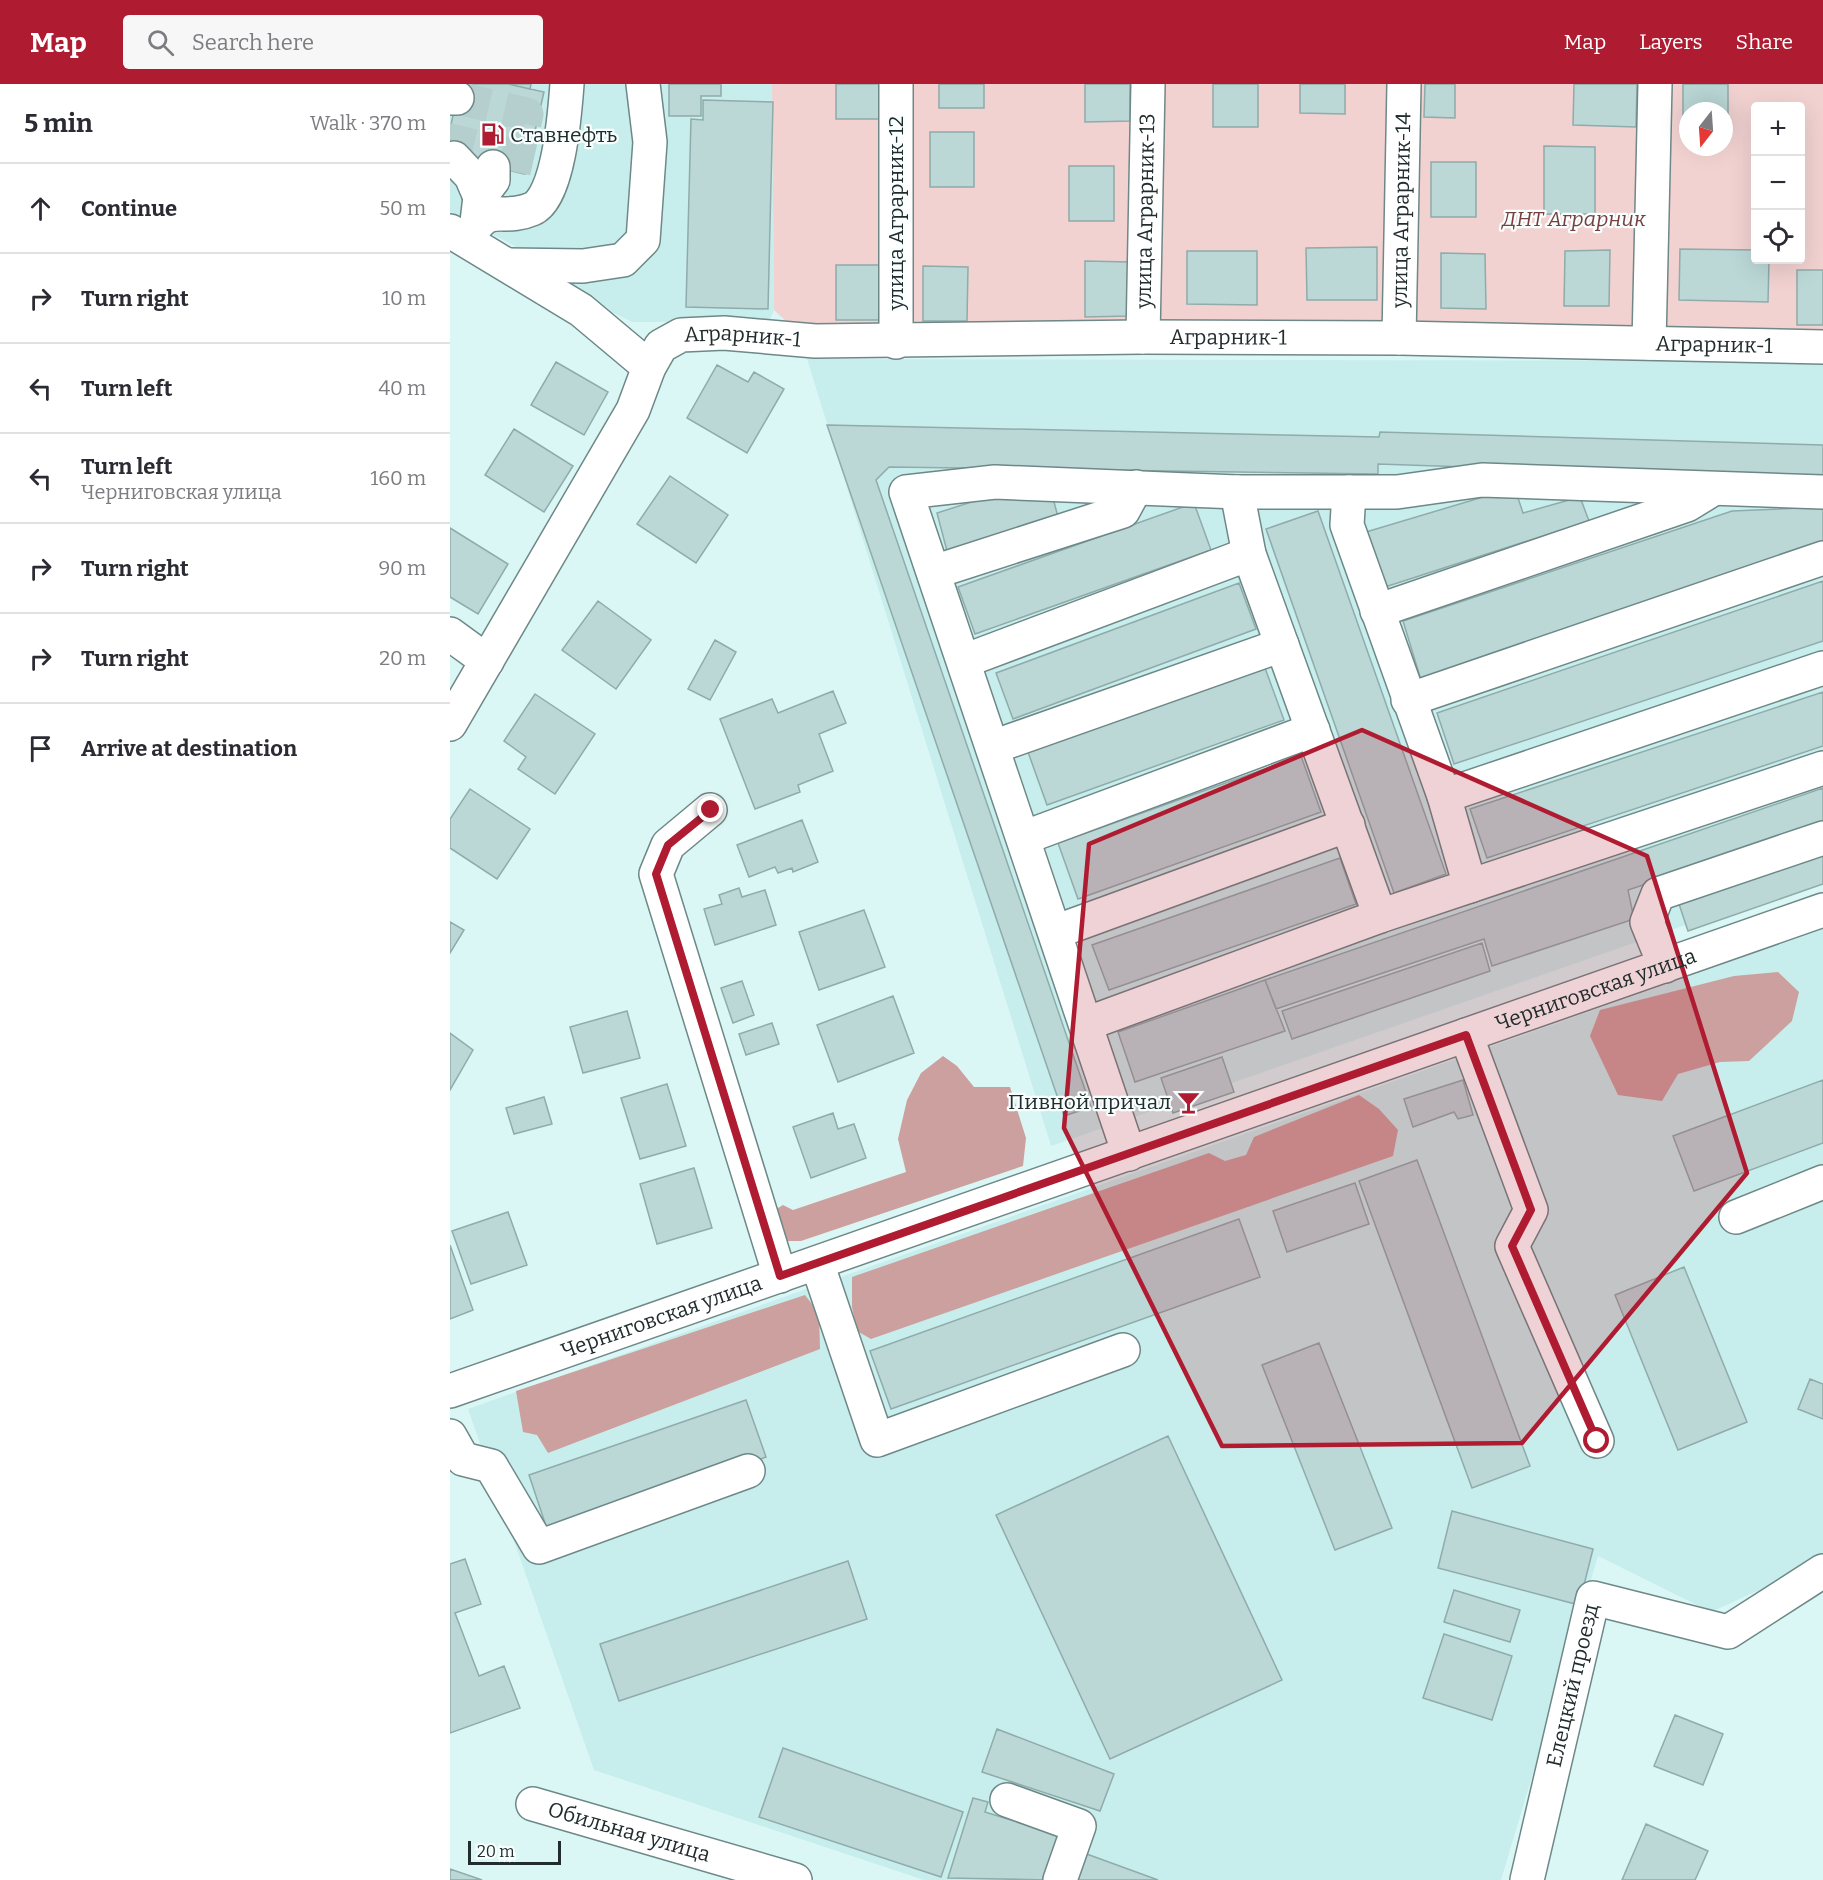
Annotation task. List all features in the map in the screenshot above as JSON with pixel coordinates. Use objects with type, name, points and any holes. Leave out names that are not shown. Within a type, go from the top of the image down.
[{"type":"street","points":[[477,190],[490,213],[511,213],[534,209],[546,198],[559,147],[567,84]]},
{"type":"street","name":"улица Аграрник-12","points":[[896,84],[896,342]]},
{"type":"street","name":"улица Аграрник-13","points":[[1143,337],[1148,84]]},
{"type":"street","name":"улица Аграрник-14","points":[[1399,338],[1404,84]]},
{"type":"street","points":[[1649,343],[1654,84]]},
{"type":"street","points":[[508,265],[583,266],[623,260],[643,240],[650,142],[644,85]]},
{"type":"street","points":[[477,190],[508,265],[582,310],[649,366]]},
{"type":"street","name":"Аграрник-1","points":[[450,724],[633,410],[649,366],[661,346],[681,335],[724,333],[815,341],[896,342],[1143,337],[1399,338],[1823,347]]},
{"type":"street","points":[[1129,1154],[906,492],[995,482],[1237,492],[1397,492],[1482,480],[1823,492]]},
{"type":"street","points":[[934,572],[1123,511],[1136,487]]},
{"type":"street","points":[[1377,611],[1687,505],[1713,488]]},
{"type":"street","points":[[1237,492],[1249,554],[1380,916]]},
{"type":"street","points":[[1350,492],[1347,525],[1444,796],[1470,886]]},
{"type":"street","points":[[963,661],[1249,554]]},
{"type":"street","points":[[1408,700],[1823,558]]},
{"type":"street","points":[[450,634],[487,661]]},
{"type":"street","points":[[993,747],[1282,645]]},
{"type":"street","points":[[1444,796],[1823,668]]},
{"type":"street","points":[[1023,837],[1313,730]]},
{"type":"street","points":[[1086,1024],[1380,916],[1823,768]]},
{"type":"street","points":[[711,810],[668,845],[656,874],[780,1276]]},
{"type":"street","points":[[1055,932],[1348,825]]},
{"type":"street","points":[[1665,966],[1647,922],[1658,894],[1823,838]]},
{"type":"street","name":"Черниговская улица","points":[[450,1391],[1823,910]]},
{"type":"street","points":[[1466,1035],[1531,1210],[1512,1246],[1597,1441]]},
{"type":"street","points":[[1736,1217],[1823,1182]]},
{"type":"street","points":[[817,1263],[877,1440],[1123,1350]]},
{"type":"street","points":[[450,1436],[463,1458],[491,1466],[539,1547],[748,1471]]},
{"type":"street","name":"Елецкий проезд","points":[[1527,1880],[1593,1598],[1728,1632],[1823,1571]]},
{"type":"street","points":[[1007,1800],[1079,1826],[1060,1880]]},
{"type":"street","name":"Обильная улица","points":[[533,1804],[795,1880]]},
{"type":"highlighted area","points":[[1362,730],[1647,856],[1747,1173],[1522,1443],[1222,1446],[1064,1128],[1089,844]]},
{"type":"shaded area","points":[[450,84],[772,84],[774,310],[769,322],[632,322],[587,300],[513,245],[450,212]]},
{"type":"shaded area","points":[[807,359],[1823,361],[1823,877],[1051,1146]]},
{"type":"shaded area","points":[[1823,929],[1823,1566],[1816,1564],[1711,1612],[1598,1556],[1501,1880],[924,1880],[594,1770],[468,1409]]},
{"type":"shaded area","points":[[1778,972],[1799,992],[1792,1021],[1749,1061],[1720,1062],[1678,1074],[1662,1101],[1618,1095],[1590,1036],[1600,1010],[1734,976]]},
{"type":"shaded area","points":[[943,1056],[957,1066],[974,1087],[1010,1087],[1026,1138],[1023,1166],[801,1241],[775,1241],[768,1214],[783,1205],[793,1210],[906,1172],[898,1139],[907,1100],[921,1073]]},
{"type":"shaded area","points":[[1359,1095],[1379,1109],[1398,1130],[1393,1156],[871,1339],[857,1331],[852,1307],[852,1277],[1209,1153],[1225,1161],[1246,1155],[1254,1137]]},
{"type":"shaded area","points":[[805,1295],[819,1313],[820,1349],[548,1453],[537,1435],[523,1432],[516,1391]]},
{"type":"green space","name":"ДНТ Аграрник","points":[[772,84],[1823,84],[1823,356],[816,350],[774,310]]},
{"type":"building","points":[[460,84],[508,84],[544,92],[525,174],[450,157],[450,129]]},
{"type":"building","points":[[508,84],[531,84],[530,89]]},
{"type":"building","points":[[669,84],[721,84],[721,96],[701,96],[701,116],[669,116]]},
{"type":"building","points":[[836,84],[881,84],[881,119],[836,119]]},
{"type":"building","points":[[939,84],[984,84],[984,108],[939,108]]},
{"type":"building","points":[[1085,84],[1130,84],[1130,121],[1085,122]]},
{"type":"building","points":[[1213,84],[1258,84],[1258,127],[1213,127]]},
{"type":"building","points":[[1300,84],[1345,84],[1345,114],[1300,113]]},
{"type":"building","points":[[1425,84],[1455,84],[1455,118],[1424,117]]},
{"type":"building","points":[[1574,84],[1637,84],[1636,127],[1573,125]]},
{"type":"building","points":[[1683,84],[1728,84],[1728,102],[1683,102]]},
{"type":"building","points":[[703,100],[773,102],[768,309],[686,307],[691,119],[703,120]]},
{"type":"building","points":[[930,132],[974,132],[974,187],[930,187]]},
{"type":"building","points":[[1544,146],[1595,147],[1595,214],[1544,214]]},
{"type":"building","points":[[1431,162],[1476,162],[1476,217],[1431,217]]},
{"type":"building","points":[[1069,166],[1114,166],[1114,221],[1069,221]]},
{"type":"building","points":[[1377,247],[1377,300],[1307,300],[1306,248]]},
{"type":"building","points":[[1680,249],[1751,250],[1751,264],[1769,264],[1768,302],[1679,300]]},
{"type":"building","points":[[1610,250],[1609,306],[1564,306],[1565,251]]},
{"type":"building","points":[[1187,251],[1257,251],[1257,305],[1187,304]]},
{"type":"building","points":[[1441,253],[1485,254],[1486,309],[1441,308]]},
{"type":"building","points":[[1085,261],[1130,262],[1130,316],[1085,317]]},
{"type":"building","points":[[836,265],[881,265],[881,320],[836,320]]},
{"type":"building","points":[[923,266],[968,267],[967,321],[923,321]]},
{"type":"building","points":[[1797,270],[1823,270],[1823,325],[1797,325]]},
{"type":"building","points":[[556,362],[608,392],[584,435],[531,405]]},
{"type":"building","points":[[717,365],[748,382],[754,372],[784,389],[747,453],[687,418]]},
{"type":"building","points":[[827,425],[1379,437],[1380,432],[1823,445],[1823,479],[1378,464],[1378,474],[889,467],[876,480],[1091,1107],[1064,1116]]},
{"type":"building","points":[[514,429],[573,466],[544,512],[485,475]]},
{"type":"building","points":[[670,476],[728,515],[696,563],[637,524]]},
{"type":"building","points":[[1517,495],[1523,513],[1580,497],[1589,521],[1385,587],[1366,532],[1483,497]]},
{"type":"building","points":[[984,498],[1053,498],[1058,517],[947,551],[937,513]]},
{"type":"building","points":[[1194,503],[1211,550],[975,634],[958,587]]},
{"type":"building","points":[[1823,507],[1823,541],[1421,680],[1403,621],[1732,511]]},
{"type":"building","points":[[1318,511],[1446,874],[1394,893],[1266,529]]},
{"type":"building","points":[[450,528],[508,564],[478,614],[450,597]]},
{"type":"building","points":[[1823,581],[1823,641],[1454,764],[1437,713]]},
{"type":"building","points":[[1239,583],[1256,629],[1013,719],[996,673]]},
{"type":"building","points":[[598,601],[651,640],[616,689],[562,650]]},
{"type":"building","points":[[715,640],[736,652],[710,700],[688,689]]},
{"type":"building","points":[[1265,668],[1284,720],[1047,805],[1028,752]]},
{"type":"building","points":[[833,691],[846,723],[819,734],[833,771],[798,785],[800,792],[755,809],[720,719],[772,699],[778,713]]},
{"type":"building","points":[[1823,692],[1823,746],[1487,858],[1470,809]]},
{"type":"building","points":[[535,694],[595,734],[555,794],[518,769],[526,757],[504,741]]},
{"type":"building","points":[[1301,756],[1321,812],[1078,899],[1058,843]]},
{"type":"building","points":[[1823,788],[1823,825],[1628,890],[1634,919],[1492,966],[1484,939],[1276,1009],[1265,980]]},
{"type":"building","points":[[470,789],[530,829],[497,879],[450,848],[450,819]]},
{"type":"building","points":[[802,820],[818,862],[793,872],[792,868],[778,873],[775,867],[749,877],[737,845]]},
{"type":"building","points":[[1823,855],[1823,884],[1688,931],[1679,904]]},
{"type":"building","points":[[1340,858],[1356,904],[1109,990],[1092,945]]},
{"type":"building","points":[[739,888],[742,897],[765,890],[776,925],[715,945],[704,909],[722,904],[719,895]]},
{"type":"building","points":[[864,910],[885,967],[819,990],[799,932]]},
{"type":"building","points":[[450,922],[464,930],[450,953]]},
{"type":"building","points":[[1482,943],[1490,971],[1292,1039],[1282,1011]]},
{"type":"building","points":[[1265,980],[1285,1031],[1135,1082],[1118,1032]]},
{"type":"building","points":[[742,981],[754,1015],[733,1023],[721,988]]},
{"type":"building","points":[[893,996],[914,1053],[838,1082],[817,1025]]},
{"type":"building","points":[[627,1011],[640,1058],[583,1073],[570,1027]]},
{"type":"building","points":[[772,1023],[779,1044],[746,1055],[739,1034]]},
{"type":"building","points":[[450,1033],[473,1050],[450,1090]]},
{"type":"building","points":[[1222,1057],[1234,1092],[1173,1113],[1161,1078]]},
{"type":"building","points":[[1463,1080],[1473,1115],[1458,1119],[1454,1112],[1413,1127],[1404,1099]]},
{"type":"building","points":[[1823,1080],[1823,1143],[1694,1191],[1673,1136]]},
{"type":"building","points":[[667,1084],[686,1146],[640,1159],[621,1098]]},
{"type":"building","points":[[544,1097],[552,1124],[514,1134],[506,1108]]},
{"type":"building","points":[[833,1113],[838,1129],[854,1124],[866,1158],[811,1178],[793,1127]]},
{"type":"building","points":[[1417,1160],[1530,1466],[1472,1488],[1359,1181]]},
{"type":"building","points":[[694,1168],[712,1228],[657,1244],[640,1184]]},
{"type":"building","points":[[1355,1183],[1369,1224],[1287,1252],[1273,1211]]},
{"type":"building","points":[[508,1212],[527,1265],[471,1284],[452,1231]]},
{"type":"building","points":[[1239,1219],[1260,1277],[891,1409],[870,1351]]},
{"type":"building","points":[[450,1245],[473,1310],[450,1319]]},
{"type":"building","points":[[1684,1267],[1747,1422],[1678,1450],[1615,1295]]},
{"type":"building","points":[[1319,1343],[1392,1528],[1335,1550],[1262,1365]]},
{"type":"building","points":[[1810,1379],[1823,1384],[1823,1419],[1798,1409]]},
{"type":"building","points":[[746,1400],[766,1457],[548,1532],[529,1475]]},
{"type":"building","points":[[1168,1436],[1282,1680],[1110,1759],[996,1515]]},
{"type":"building","points":[[1452,1511],[1593,1549],[1579,1605],[1438,1568]]},
{"type":"building","points":[[465,1559],[481,1604],[455,1613],[479,1676],[504,1666],[520,1708],[450,1733],[450,1564]]},
{"type":"building","points":[[848,1561],[867,1619],[619,1701],[600,1644]]},
{"type":"building","points":[[1454,1590],[1520,1610],[1510,1642],[1444,1622]]},
{"type":"building","points":[[1444,1634],[1512,1656],[1492,1720],[1423,1698]]},
{"type":"building","points":[[1675,1715],[1723,1734],[1703,1785],[1654,1766]]},
{"type":"building","points":[[997,1729],[1114,1774],[1100,1811],[982,1772]]},
{"type":"building","points":[[783,1748],[963,1812],[941,1877],[759,1817]]},
{"type":"building","points":[[973,1798],[988,1802],[985,1812],[1065,1837],[1051,1880],[948,1878]]},
{"type":"building","points":[[1646,1824],[1708,1851],[1695,1880],[1622,1880]]},
{"type":"building","points":[[1084,1853],[1158,1880],[1075,1880]]},
{"type":"building","points":[[450,1869],[482,1880],[450,1880]]},
{"type":"tunnel","points":[[457,98],[527,114],[514,172]]},
{"type":"tunnel","points":[[454,158],[467,101]]},
{"type":"place","name":"Ставнефть","points":[[492,135]]},
{"type":"place","name":"Пивной причал","points":[[1189,1102]]},
{"type":"route","points":[[711,810],[668,845],[656,874],[780,1276],[1466,1035],[1531,1210],[1512,1246],[1597,1441]]}]
